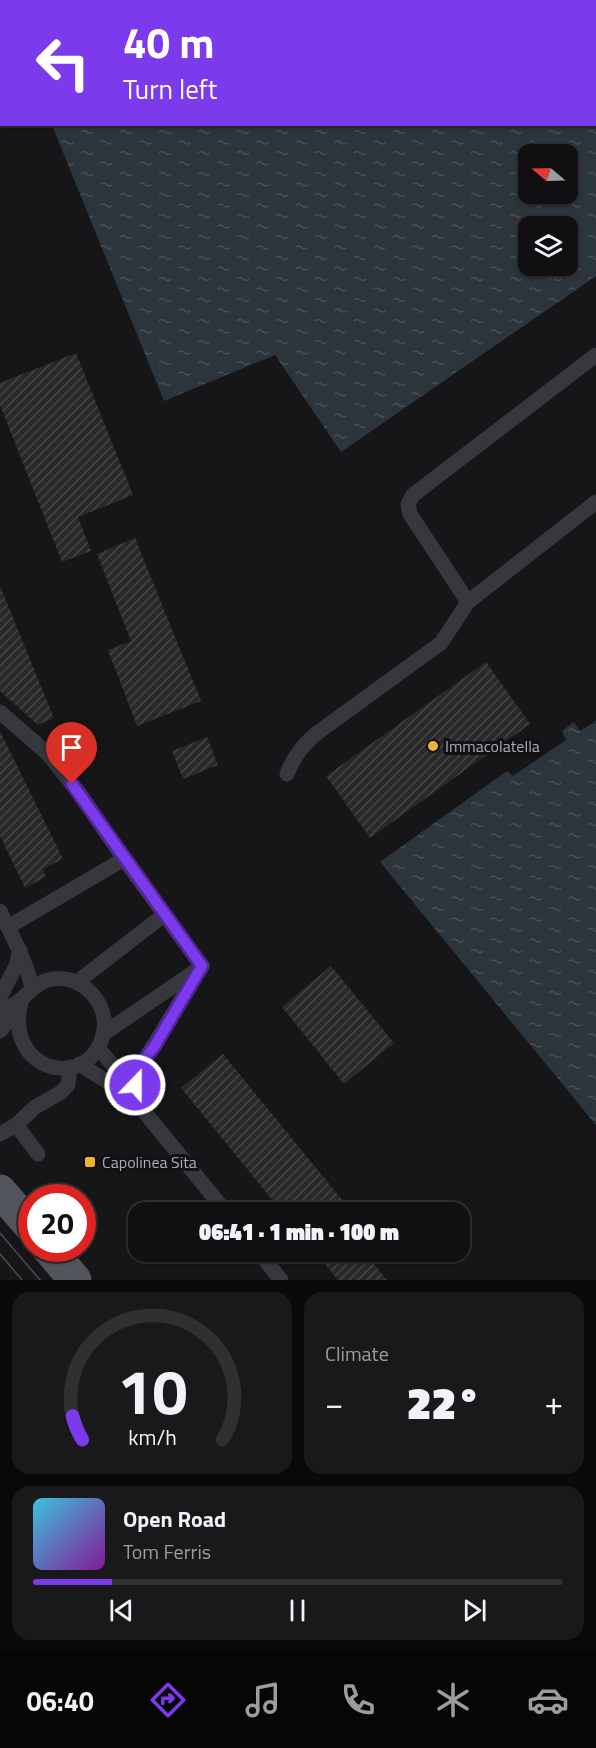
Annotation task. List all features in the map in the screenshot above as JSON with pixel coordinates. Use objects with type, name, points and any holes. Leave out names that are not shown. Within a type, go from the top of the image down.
[{"type":"main road","points":[[0,1191],[18,1212]]},
{"type":"main road","points":[[60,1262],[75,1280]]},
{"type":"lane","points":[[468,602],[410,514],[408,504],[413,495],[596,355]]},
{"type":"lane","points":[[287,774],[293,758],[301,747],[441,643],[468,602],[596,502]]},
{"type":"lane","points":[[3,717],[53,760],[80,794],[202,966]]},
{"type":"lane","points":[[8,927],[124,859]]},
{"type":"lane","points":[[0,911],[29,972],[16,1033],[24,1052],[34,1062],[47,1068],[61,1069],[87,1060],[100,1041],[202,966]]},
{"type":"lane","points":[[77,982],[164,915]]},
{"type":"lane","points":[[0,997],[16,966],[20,950]]},
{"type":"lane","points":[[133,1098],[138,1071],[202,966]]},
{"type":"lane","points":[[0,1013],[23,1000],[46,981],[62,979],[77,982],[90,991],[99,1003],[104,1018],[100,1041],[133,1098],[218,1202]]},
{"type":"lane","points":[[0,1031],[23,1000]]},
{"type":"lane","points":[[74,1066],[133,1098]]},
{"type":"lane","points":[[0,1134],[16,1125],[35,1107],[60,1094],[68,1085],[74,1066]]},
{"type":"lane","points":[[16,1125],[39,1154]]},
{"type":"lane","points":[[267,1262],[281,1280]]},
{"type":"water","points":[[52,126],[596,126],[596,276],[341,452],[275,355],[164,401]]},
{"type":"water","points":[[596,721],[596,1125],[380,862],[507,771],[513,776],[566,740],[562,731],[574,722],[580,731]]},
{"type":"building","points":[[76,353],[133,495],[78,517],[91,551],[62,562],[0,405],[0,383]]},
{"type":"building","points":[[135,538],[201,701],[137,726],[108,650],[131,641],[97,554]]},
{"type":"building","points":[[0,586],[54,718],[38,725],[0,691]]},
{"type":"building","name":"Immacolatella","points":[[486,662],[530,724],[370,838],[326,776]]},
{"type":"building","points":[[0,731],[63,859],[43,869],[46,877],[25,888],[0,836]]},
{"type":"building","points":[[207,737],[218,765],[183,779],[172,751]]},
{"type":"building","points":[[331,966],[394,1043],[344,1084],[282,1007]]},
{"type":"building","points":[[223,1054],[344,1202],[274,1202],[181,1088]]},
{"type":"building","points":[[323,1262],[372,1262],[387,1280],[338,1280]]},
{"type":"tram line","points":[[0,1233],[40,1280]]},
{"type":"tram line","points":[[0,1254],[22,1280]]},
{"type":"place","name":"Immacolatella","points":[[433,746]]},
{"type":"place","name":"Capolinea Sita","points":[[90,1162]]},
{"type":"route","points":[[72,784],[202,966],[154,1047],[147,1054],[138,1071],[135,1085]]}]
